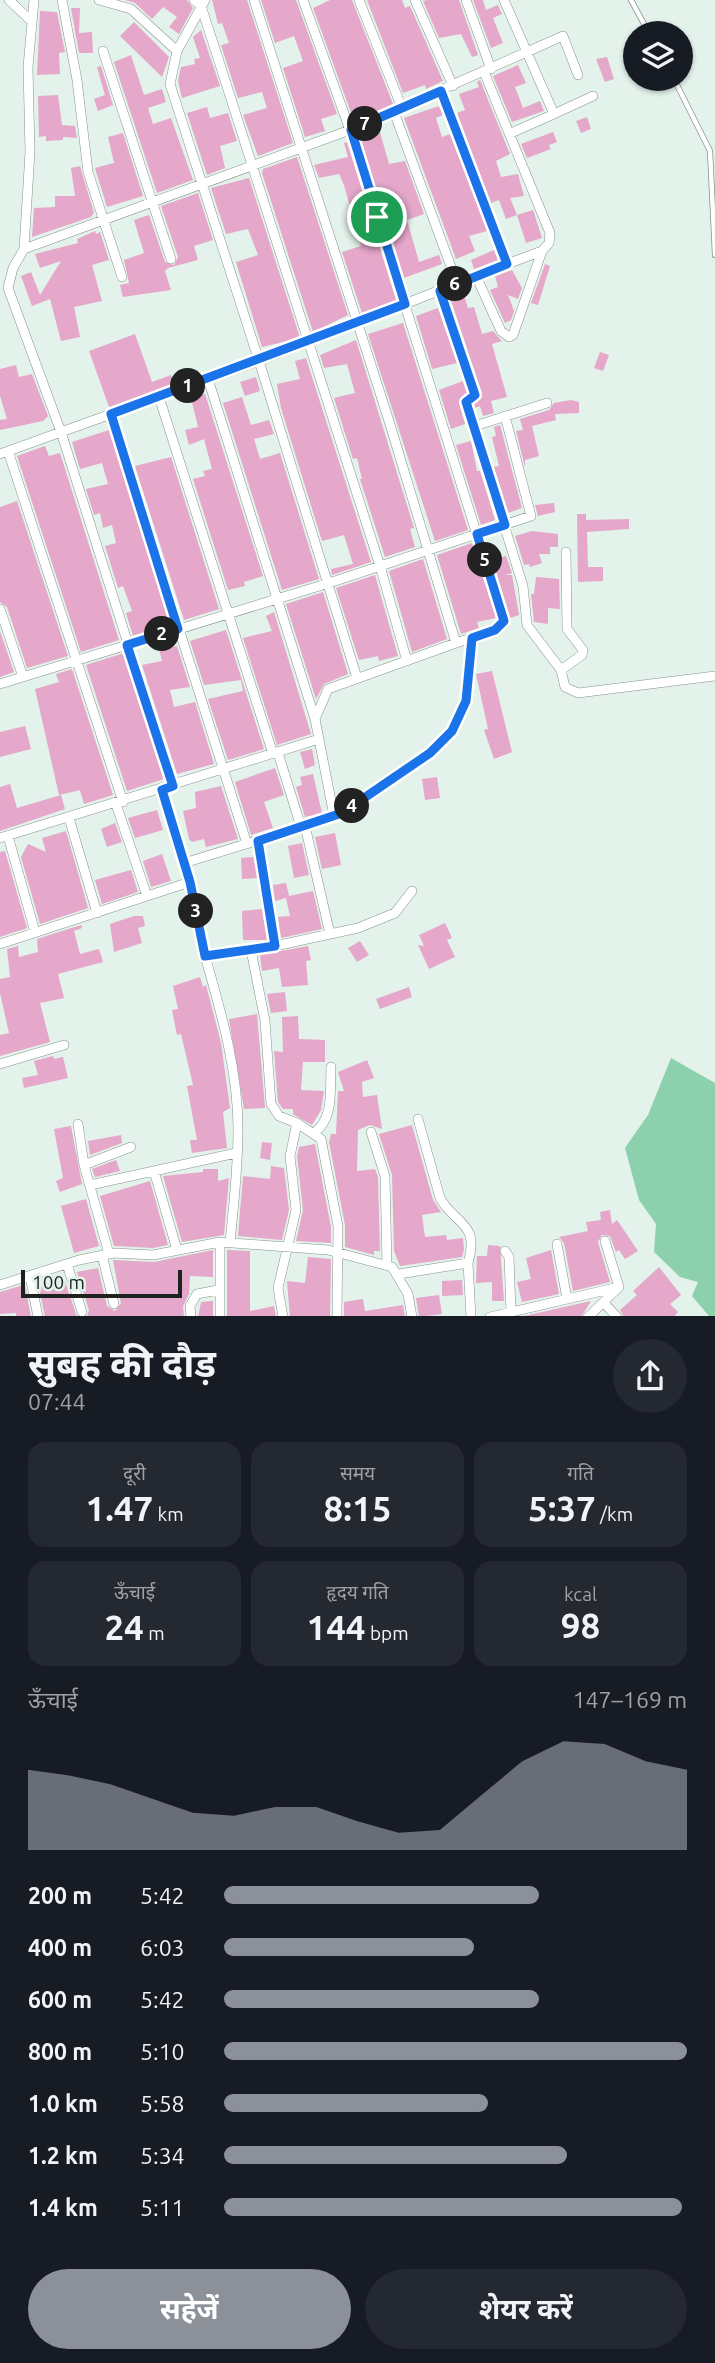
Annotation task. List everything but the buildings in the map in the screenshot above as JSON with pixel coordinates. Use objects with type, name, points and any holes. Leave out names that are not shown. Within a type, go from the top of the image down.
[{"type":"street","points":[[9,0],[30,20]]},
{"type":"street","points":[[34,0],[27,67],[30,152],[24,249],[4,290],[61,432],[173,786]]},
{"type":"street","points":[[62,0],[80,103],[82,141],[103,220],[122,277]]},
{"type":"street","points":[[99,0],[127,3],[177,51]]},
{"type":"street","points":[[254,0],[429,549],[456,643]]},
{"type":"street","points":[[303,0],[351,130],[504,621],[495,630],[328,689],[315,719]]},
{"type":"street","points":[[359,0],[457,283]]},
{"type":"street","points":[[415,0],[453,86]]},
{"type":"street","points":[[147,896],[76,660],[4,452],[309,342],[541,251],[549,243],[550,233],[509,134],[466,0]]},
{"type":"street","points":[[504,0],[529,51],[554,114]]},
{"type":"street","points":[[200,2],[177,51],[170,84],[357,678]]},
{"type":"street","points":[[200,2],[380,566],[407,661]]},
{"type":"street","points":[[24,249],[351,130],[563,36],[578,75]]},
{"type":"street","points":[[103,51],[171,259]]},
{"type":"street","points":[[441,91],[507,264]]},
{"type":"street","points":[[509,134],[593,96]]},
{"type":"street","points":[[476,276],[500,331],[509,337],[513,335],[541,251]]},
{"type":"street","points":[[440,291],[475,395],[466,402],[523,586],[527,625],[561,670],[565,687],[578,693],[715,676]]},
{"type":"street","points":[[208,379],[315,719],[334,816]]},
{"type":"street","points":[[159,397],[228,613],[303,826],[330,934]]},
{"type":"street","points":[[475,426],[547,403]]},
{"type":"street","points":[[111,414],[247,844]]},
{"type":"street","points":[[0,684],[329,583],[531,516],[505,416]]},
{"type":"street","points":[[561,670],[583,655],[582,648],[567,629],[566,552]]},
{"type":"street","points":[[0,609],[23,677]]},
{"type":"street","points":[[184,863],[334,816],[430,753],[452,731],[466,701],[472,638]]},
{"type":"street","points":[[35,932],[4,837],[319,739]]},
{"type":"street","points":[[162,790],[190,882],[205,956],[229,1045],[235,1091],[236,1153],[218,1290],[220,1316]]},
{"type":"street","points":[[69,818],[97,913]]},
{"type":"street","points":[[258,841],[275,946]]},
{"type":"street","points":[[0,944],[190,882]]},
{"type":"street","points":[[205,956],[275,946],[330,934],[395,913],[412,891]]},
{"type":"street","points":[[251,950],[264,1021],[271,1104],[279,1116],[315,1132],[321,1139],[328,1166],[339,1252],[337,1316]]},
{"type":"street","points":[[0,1064],[64,1045]]},
{"type":"street","points":[[315,1132],[323,1126],[329,1111],[331,1067]]},
{"type":"street","points":[[418,1119],[440,1198],[445,1206],[465,1222],[468,1230],[472,1251],[468,1263],[471,1316]]},
{"type":"street","points":[[78,1124],[84,1166],[106,1254],[114,1304]]},
{"type":"street","points":[[282,1316],[278,1288],[296,1210],[290,1156],[298,1124]]},
{"type":"street","points":[[371,1132],[385,1176],[387,1265]]},
{"type":"street","points":[[84,1166],[131,1147]]},
{"type":"street","points":[[90,1185],[236,1153]]},
{"type":"street","points":[[154,1171],[177,1250]]},
{"type":"street","points":[[605,1241],[620,1287]]},
{"type":"street","points":[[0,1285],[106,1254],[153,1255],[225,1242],[288,1246],[339,1252],[387,1265],[399,1274],[408,1294],[412,1316]]},
{"type":"street","points":[[557,1244],[568,1299]]},
{"type":"street","points":[[505,1251],[509,1257],[511,1312]]},
{"type":"street","points":[[399,1274],[468,1263]]},
{"type":"street","points":[[67,1264],[82,1312]]},
{"type":"street","points":[[30,1276],[38,1316]]},
{"type":"street","points":[[494,1316],[620,1287]]},
{"type":"street","points":[[589,1316],[620,1287]]},
{"type":"street","points":[[191,1316],[190,1306],[197,1294],[218,1290]]},
{"type":"street","points":[[604,1303],[616,1316]]},
{"type":"lane","points":[[631,0],[642,21]]},
{"type":"lane","points":[[680,91],[710,151],[715,255]]},
{"type":"shaded area","points":[[671,1058],[715,1083],[715,1316],[709,1316],[692,1296],[698,1282],[680,1277],[654,1252],[656,1224],[639,1200],[625,1148],[648,1115]]},
{"type":"route","points":[[441,91],[507,264],[440,291],[475,395],[466,402],[505,525],[477,534],[504,621],[495,630],[472,638],[471,675],[466,701],[452,731],[430,753],[342,813],[258,841],[275,946],[205,956],[190,882],[162,790],[173,786],[127,645],[178,629],[111,414],[405,304],[377,217],[351,130],[441,91]]}]
